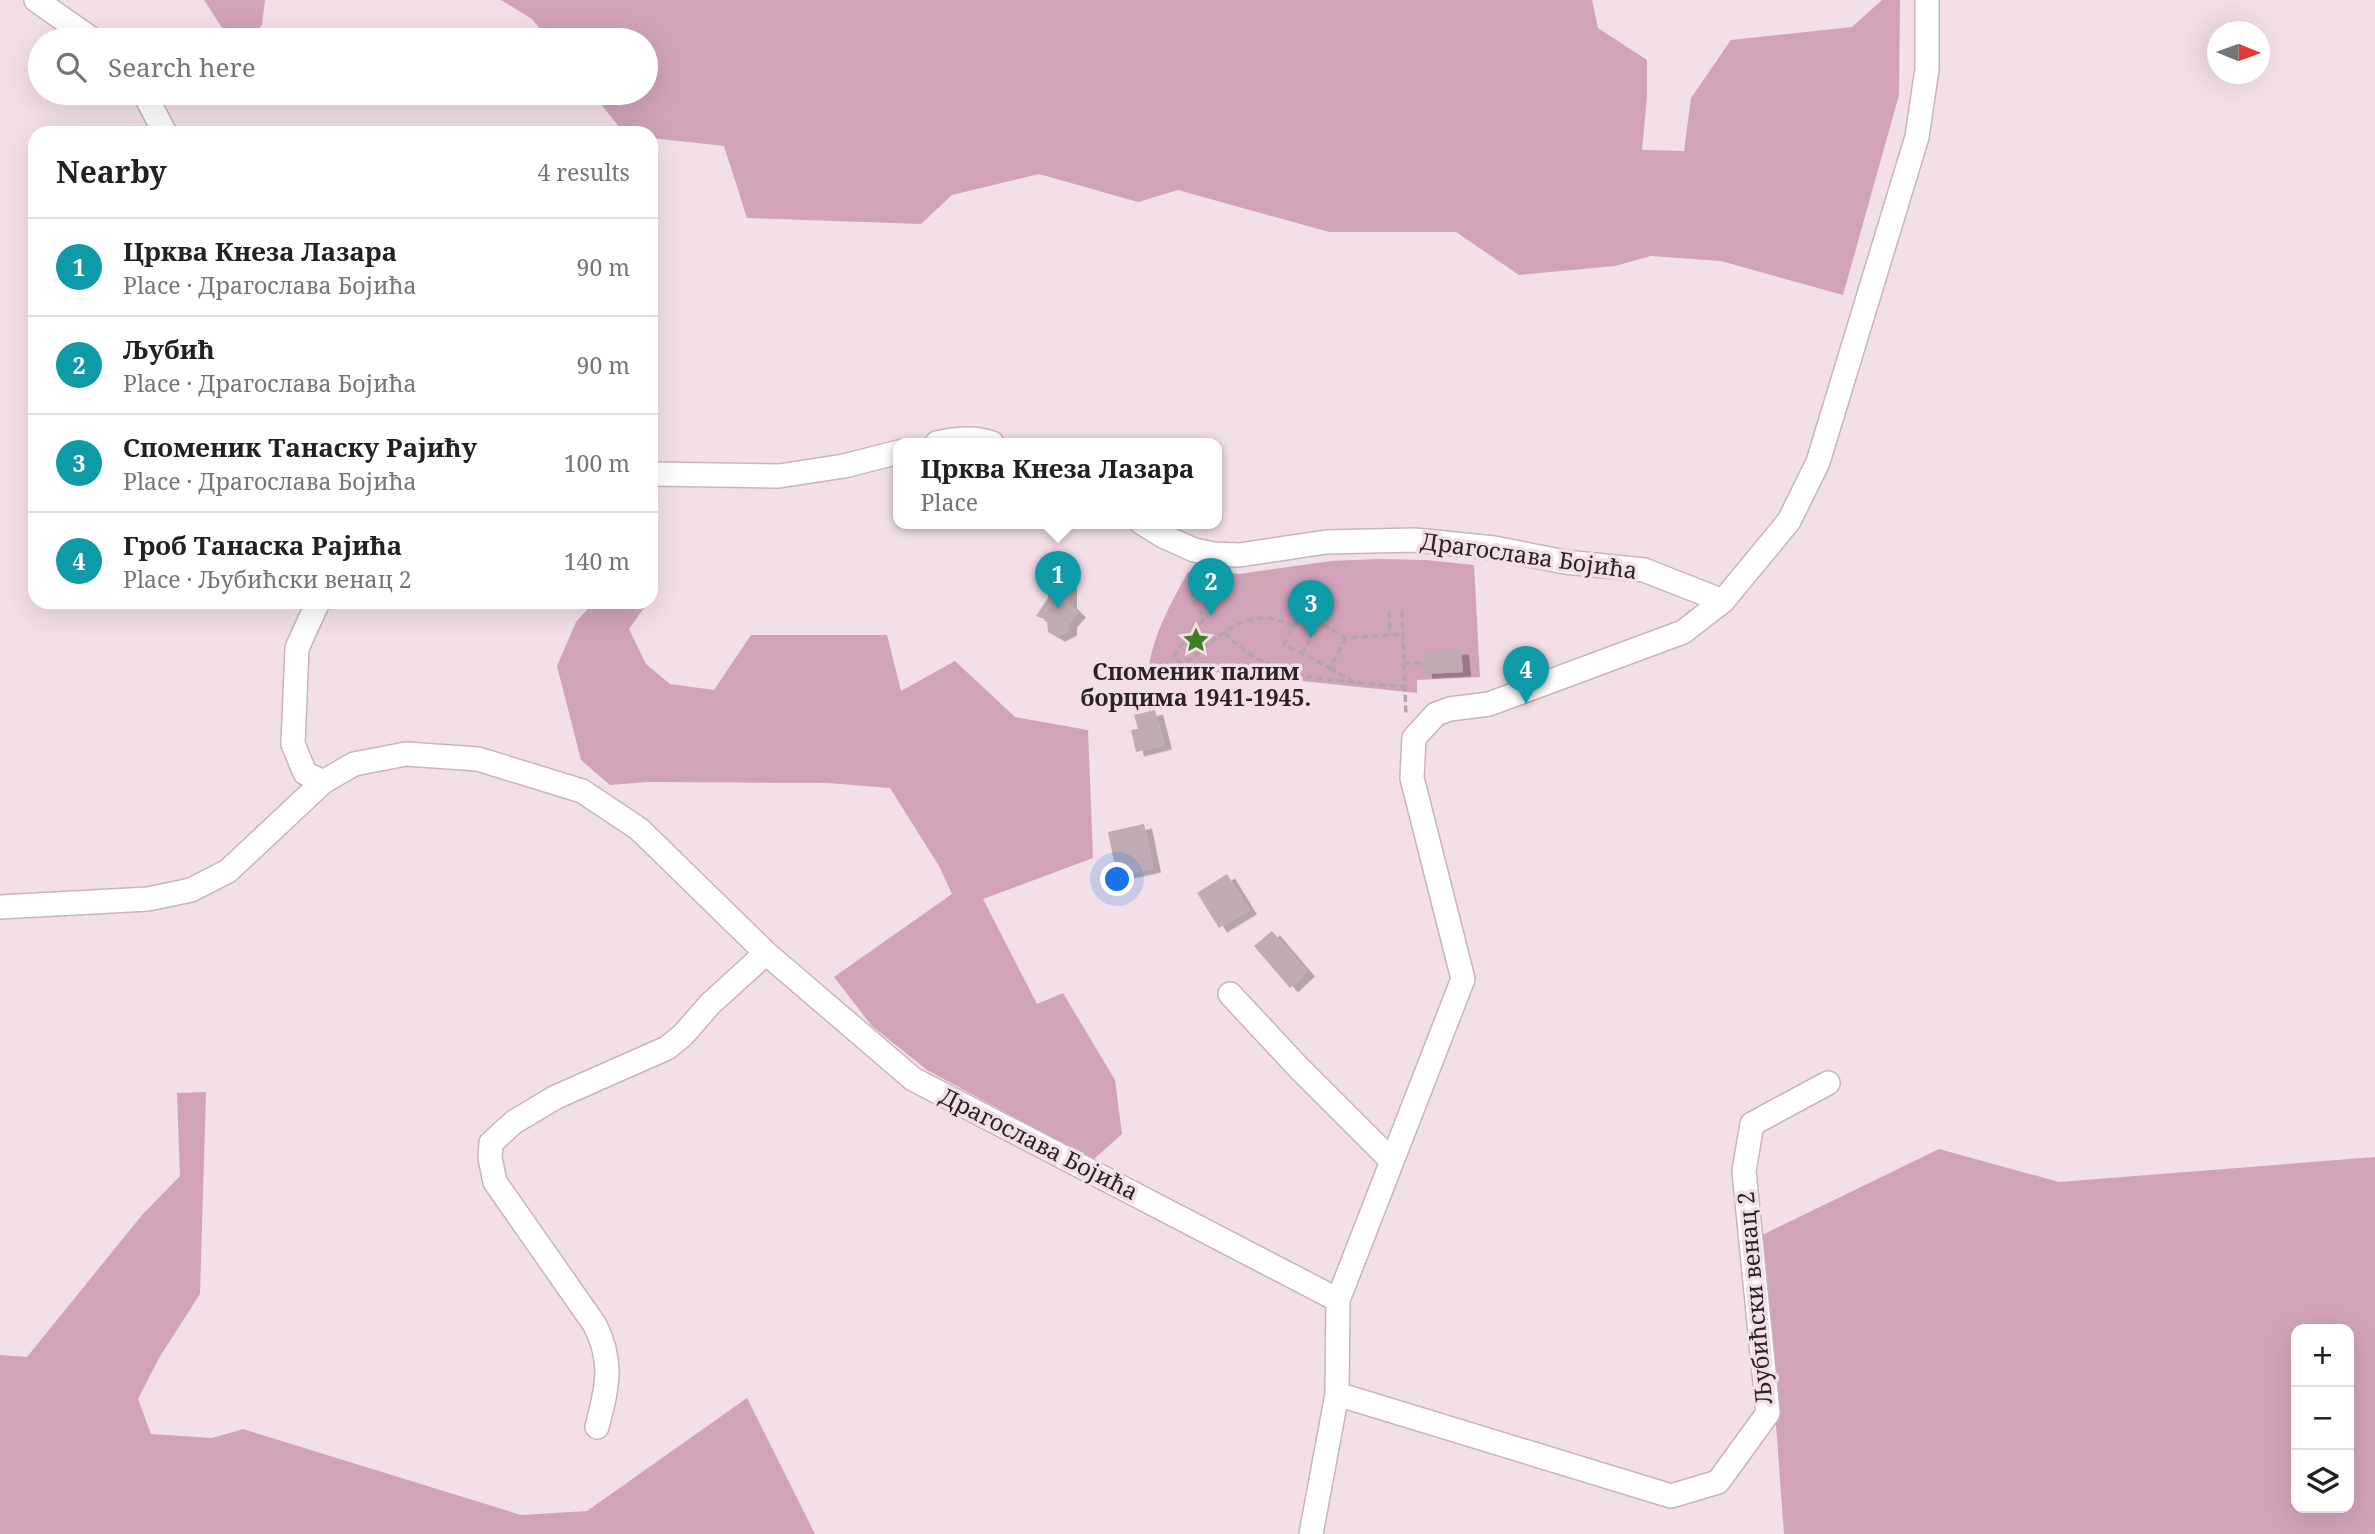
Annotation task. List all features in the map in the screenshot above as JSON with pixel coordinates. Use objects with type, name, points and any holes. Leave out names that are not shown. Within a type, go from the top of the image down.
[{"type":"street","points":[[36,0],[76,28]]},
{"type":"street","points":[[1311,1534],[1337,1394],[1338,1300],[1463,979],[1412,778],[1414,738],[1436,714],[1450,709],[1489,704],[1683,632],[1723,601],[1789,521],[1818,462],[1917,137],[1927,69],[1927,0]]},
{"type":"street","points":[[150,105],[161,126]]},
{"type":"street","points":[[658,474],[779,476],[844,466],[893,454]]},
{"type":"street","name":"Драгослава Бојића","points":[[1152,529],[1194,550],[1239,555],[1326,542],[1415,540],[1494,548],[1565,562],[1643,570],[1723,601]]},
{"type":"street","points":[[299,609],[305,627]]},
{"type":"street","points":[[314,609],[297,648],[293,744],[305,773],[323,782]]},
{"type":"street","name":"Драгослава Бојића","points":[[0,907],[148,899],[191,890],[228,871],[323,782],[354,764],[406,754],[478,759],[582,791],[639,829],[765,953],[913,1079],[1338,1300]]},
{"type":"street","points":[[597,1427],[608,1381],[603,1340],[495,1182],[490,1158],[491,1143],[514,1122],[556,1097],[667,1048],[765,953]]},
{"type":"street","points":[[1230,993],[1298,1067],[1392,1161]]},
{"type":"street","name":"Љубићски венац 2","points":[[1337,1394],[1671,1496],[1718,1482],[1768,1413],[1744,1171],[1752,1124],[1828,1083]]},
{"type":"path","points":[[1206,552],[1191,598],[1203,620],[1176,652],[1177,660],[1183,664],[1189,661],[1224,632],[1262,617],[1294,627]]},
{"type":"path","points":[[1402,611],[1407,730],[1414,738]]},
{"type":"path","points":[[1353,681],[1283,644],[1303,612],[1346,638],[1403,634]]},
{"type":"path","points":[[1389,612],[1390,635]]},
{"type":"path","points":[[1312,635],[1320,622]]},
{"type":"path","points":[[1224,632],[1246,652],[1278,669],[1301,676],[1406,687]]},
{"type":"path","points":[[1330,668],[1346,638]]},
{"type":"path","points":[[1302,654],[1309,641]]},
{"type":"path","points":[[1404,663],[1422,663]]},
{"type":"shaded area","points":[[204,0],[265,0],[262,25],[259,28],[222,28]]},
{"type":"shaded area","points":[[501,0],[1592,0],[1598,28],[1647,60],[1642,150],[1684,151],[1691,98],[1731,40],[1852,27],[1882,0],[1900,0],[1899,95],[1843,295],[1721,261],[1651,256],[1615,266],[1519,275],[1456,232],[1329,232],[1178,190],[1138,202],[1039,174],[952,195],[921,224],[747,218],[724,146],[658,139],[658,126],[618,126],[602,105],[658,105],[658,28],[539,28],[532,19]]},
{"type":"shaded area","points":[[1378,559],[1474,565],[1480,677],[1417,680],[1417,693],[1149,665],[1159,629],[1188,572],[1197,570],[1239,574],[1331,561]]},
{"type":"shaded area","points":[[588,609],[643,609],[629,629],[646,664],[670,684],[714,690],[751,635],[887,635],[901,691],[955,661],[1015,717],[1088,730],[1093,858],[983,899],[1037,1004],[1063,993],[1115,1080],[1122,1134],[1093,1160],[927,1070],[872,1026],[834,977],[952,894],[939,866],[890,788],[828,783],[648,782],[610,785],[581,760],[557,666],[576,622]]},
{"type":"shaded area","points":[[206,1092],[200,1294],[159,1358],[138,1399],[151,1434],[212,1438],[243,1429],[521,1515],[587,1511],[747,1398],[815,1534],[0,1534],[0,1355],[27,1357],[142,1215],[180,1176],[177,1093]]},
{"type":"shaded area","points":[[1939,1149],[2059,1182],[2375,1157],[2375,1534],[1784,1534],[1762,1235]]},
{"type":"building","points":[[1049,583],[1069,583],[1069,604],[1078,613],[1069,623],[1069,631],[1057,637],[1048,632],[1047,620],[1036,616],[1048,598]]},
{"type":"building","points":[[1461,650],[1463,672],[1424,674],[1423,652]]},
{"type":"building","points":[[1155,710],[1164,745],[1136,752],[1131,730],[1138,729],[1134,715]]},
{"type":"building","points":[[1144,824],[1153,868],[1117,876],[1108,832]]},
{"type":"building","points":[[1227,874],[1249,910],[1219,928],[1197,893]]},
{"type":"building","points":[[1272,931],[1307,972],[1290,988],[1254,946]]},
{"type":"place","name":"Црква Кнеза Лазара","points":[[1058,609]]},
{"type":"place","name":"Љубић","points":[[1211,616]]},
{"type":"place","name":"Споменик Танаску Рајићу","points":[[1311,638]]},
{"type":"place","name":"Споменик палим борцима 1941-1945.","points":[[1196,640]]},
{"type":"place","name":"Гроб Танаска Рајића","points":[[1526,704]]}]
